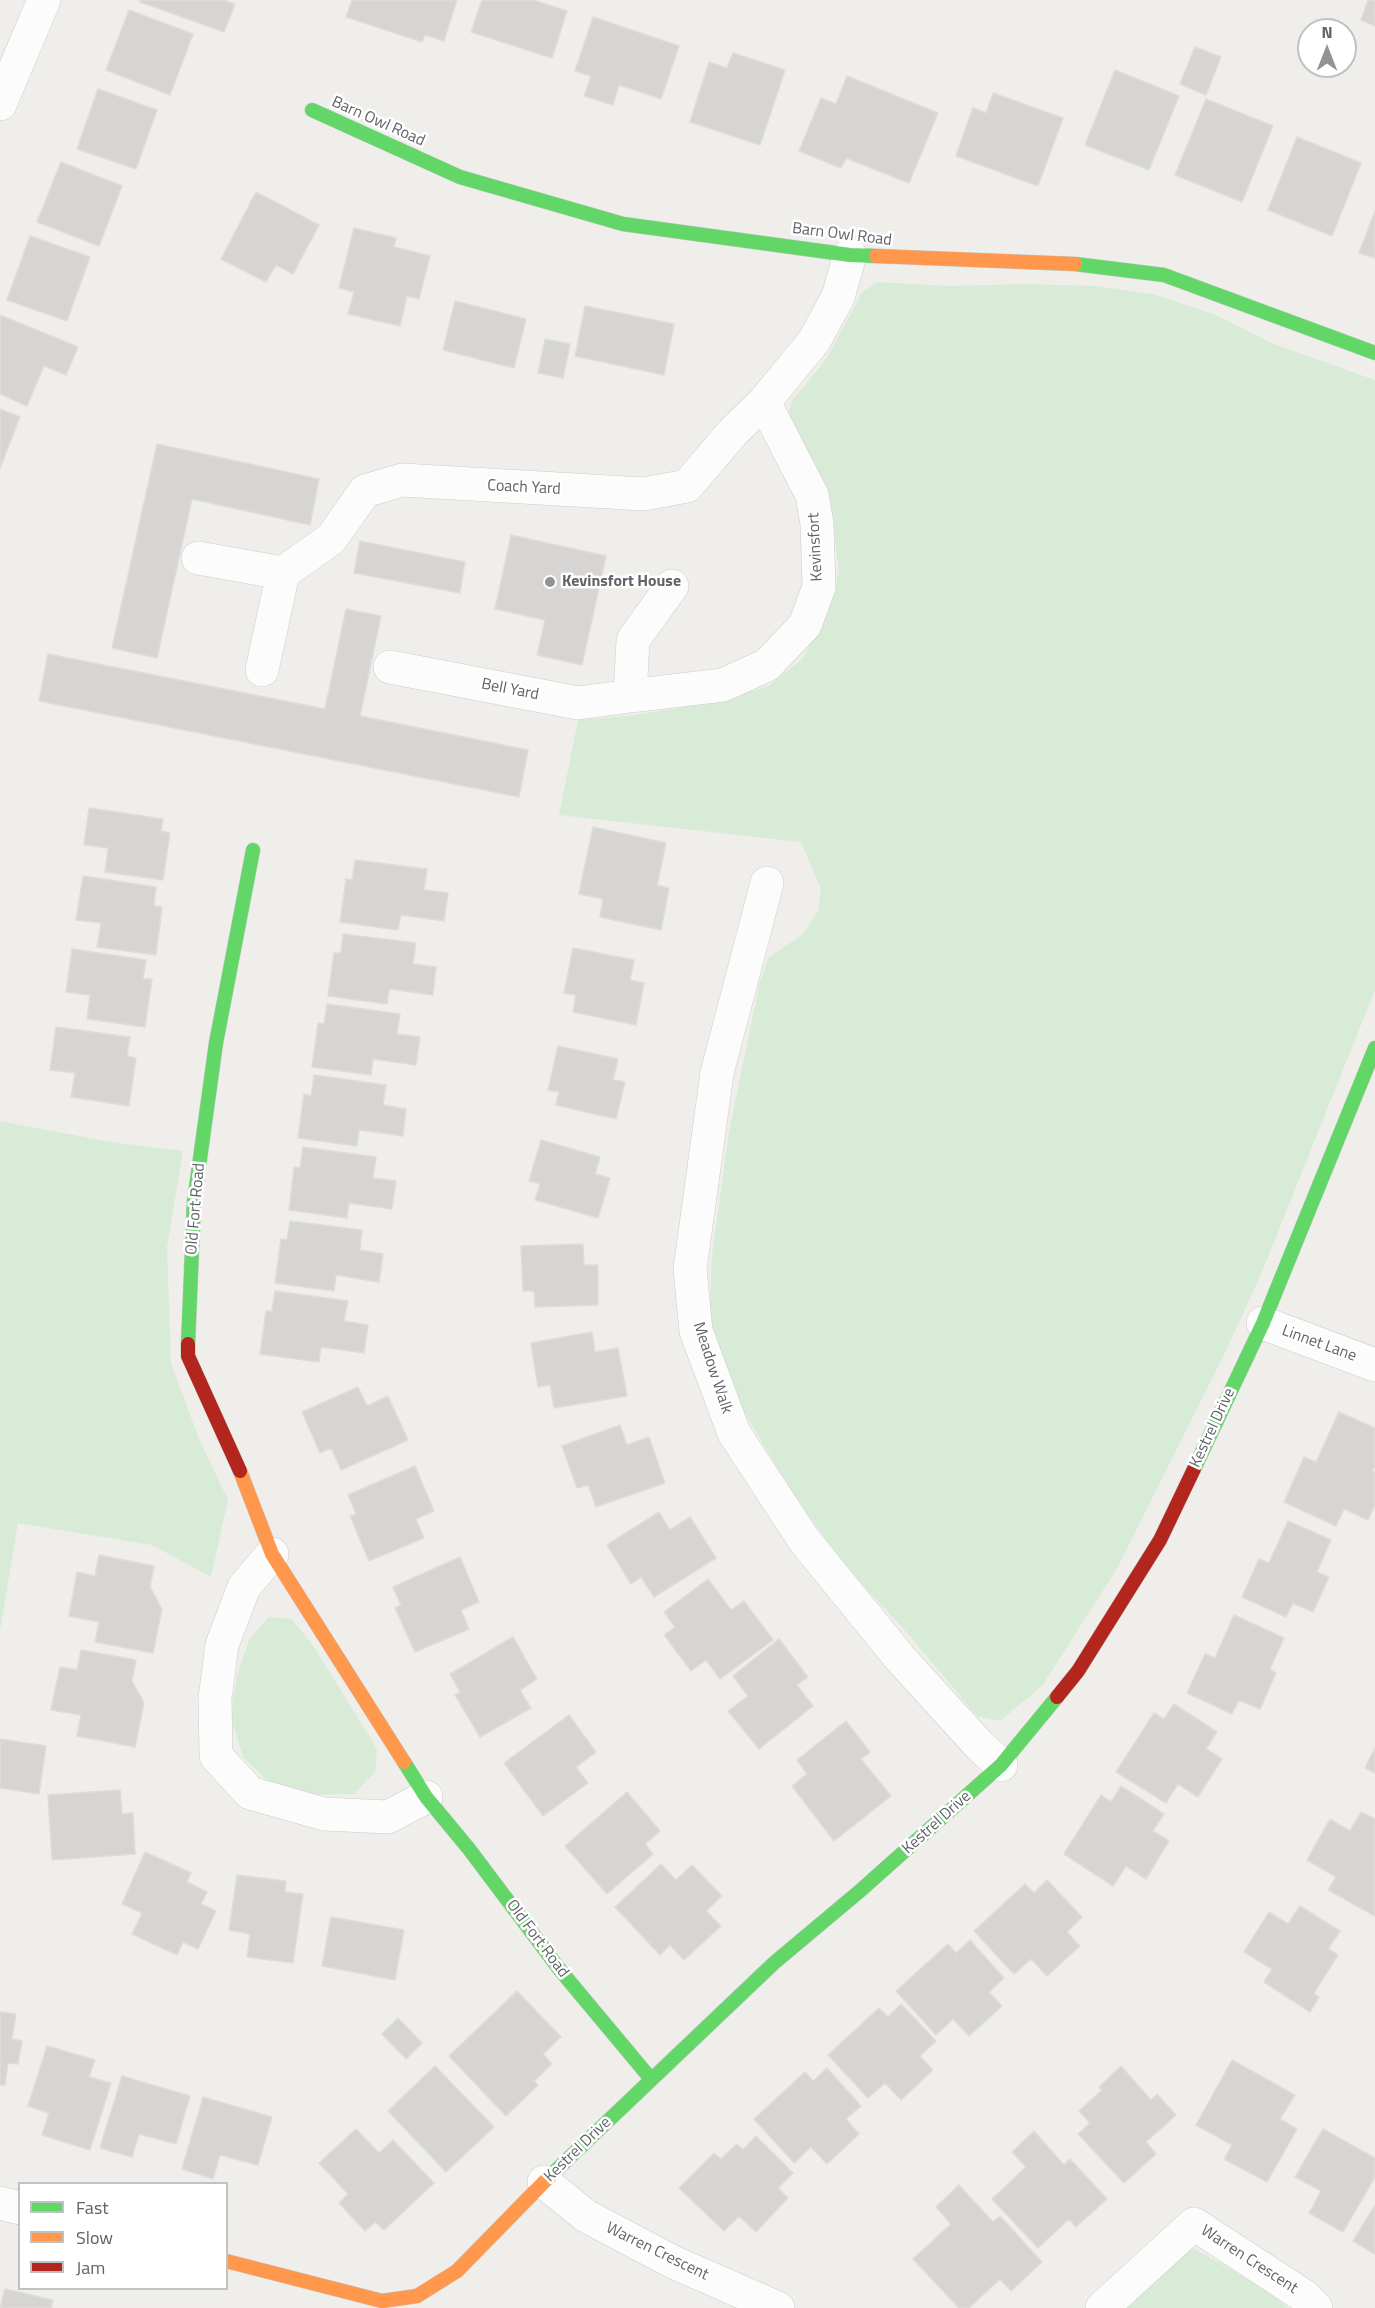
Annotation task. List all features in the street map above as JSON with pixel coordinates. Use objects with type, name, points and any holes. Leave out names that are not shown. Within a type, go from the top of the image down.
[{"type":"street","points":[[0,104],[44,0]]},
{"type":"street","name":"Barn Owl Road","points":[[312,110],[460,177],[623,224],[850,255],[1089,266],[1164,275],[1375,353]]},
{"type":"street","points":[[764,402],[814,341],[838,297],[850,255]]},
{"type":"street","name":"Coach Yard","points":[[283,573],[331,539],[365,491],[402,480],[644,494],[687,486],[733,432],[764,402]]},
{"type":"street","name":"Kevinsfort","points":[[630,696],[723,685],[767,665],[805,625],[819,587],[817,524],[812,495],[764,402]]},
{"type":"street","points":[[198,558],[283,573],[262,670]]},
{"type":"street","points":[[630,696],[633,640],[672,586]]},
{"type":"street","name":"Bell Yard","points":[[390,667],[578,703],[630,696]]},
{"type":"street","name":"Old Fort Road","points":[[253,850],[216,1043],[194,1202],[188,1356],[233,1454],[272,1554],[426,1797],[469,1849],[560,1970],[651,2079]]},
{"type":"street","name":"Meadow Walk","points":[[767,883],[717,1073],[690,1269],[696,1331],[734,1433],[804,1540],[900,1658],[1001,1766]]},
{"type":"street","name":"Kestrel Drive","points":[[228,2262],[382,2301],[417,2302],[457,2271],[544,2182],[774,1963],[861,1890],[1001,1766],[1078,1671],[1160,1540],[1263,1323],[1375,1048]]},
{"type":"street","name":"Linnet Lane","points":[[1263,1323],[1375,1365]]},
{"type":"street","points":[[272,1554],[244,1587],[222,1646],[215,1698],[216,1756],[250,1793],[324,1814],[388,1817],[426,1797]]},
{"type":"street","name":"Warren Crescent","points":[[544,2182],[586,2216],[673,2262],[778,2308]]},
{"type":"street","points":[[0,2203],[18,2208]]},
{"type":"street","name":"Warren Crescent","points":[[1102,2308],[1194,2224],[1304,2296],[1316,2308]]},
{"type":"green space","points":[[877,282],[950,286],[1025,284],[1096,286],[1156,295],[1216,315],[1274,344],[1375,380],[1375,990],[1262,1272],[1225,1353],[1118,1567],[1042,1686],[1000,1721],[978,1717],[902,1627],[848,1569],[795,1497],[733,1393],[709,1332],[712,1255],[729,1132],[760,981],[769,957],[801,936],[818,911],[821,889],[801,842],[559,815],[578,720],[635,715],[710,703],[769,686],[804,657],[829,606],[839,571],[831,511],[788,419],[791,402],[825,361],[862,293]]},
{"type":"green space","points":[[0,1121],[110,1142],[183,1151],[167,1247],[171,1363],[199,1439],[228,1500],[211,1577],[152,1545],[18,1523],[0,1631]]},
{"type":"green space","points":[[269,1617],[292,1619],[314,1647],[377,1749],[375,1772],[354,1794],[310,1795],[269,1782],[243,1757],[231,1717],[237,1675],[250,1638]]},
{"type":"green space","points":[[1193,2248],[1272,2293],[1287,2308],[1128,2308],[1175,2259]]},
{"type":"building","points":[[140,0],[222,0],[235,4],[224,32],[140,2]]},
{"type":"building","points":[[352,0],[457,0],[444,41],[425,35],[422,42],[346,17]]},
{"type":"building","points":[[482,0],[533,0],[567,11],[552,58],[471,32]]},
{"type":"building","points":[[1368,0],[1375,0],[1375,26],[1361,20]]},
{"type":"building","points":[[129,10],[193,34],[170,95],[106,70]]},
{"type":"building","points":[[593,17],[679,46],[661,99],[619,85],[613,105],[584,96],[591,76],[575,71]]},
{"type":"building","points":[[1195,47],[1221,57],[1206,95],[1180,84]]},
{"type":"building","points":[[733,53],[785,70],[760,145],[690,122],[709,62],[727,68]]},
{"type":"building","points":[[1115,70],[1179,96],[1149,170],[1085,145]]},
{"type":"building","points":[[847,76],[938,113],[909,183],[846,158],[841,168],[799,151],[821,98],[836,104]]},
{"type":"building","points":[[98,89],[157,110],[136,169],[77,149]]},
{"type":"building","points":[[993,93],[1063,118],[1038,186],[956,156],[973,108],[986,113]]},
{"type":"building","points":[[1206,99],[1273,126],[1242,202],[1175,175]]},
{"type":"building","points":[[1297,137],[1361,163],[1332,236],[1268,210]]},
{"type":"building","points":[[61,162],[122,186],[99,246],[37,222]]},
{"type":"building","points":[[256,192],[319,225],[293,274],[276,265],[266,282],[221,259]]},
{"type":"building","points":[[1375,211],[1375,258],[1359,253]]},
{"type":"building","points":[[354,228],[396,238],[394,247],[430,256],[419,299],[407,296],[400,326],[348,314],[354,292],[339,288]]},
{"type":"building","points":[[30,236],[90,257],[67,321],[7,300]]},
{"type":"building","points":[[455,301],[526,319],[514,368],[443,350]]},
{"type":"building","points":[[585,306],[674,324],[664,375],[575,356]]},
{"type":"building","points":[[0,315],[78,347],[66,375],[44,366],[27,406],[0,394]]},
{"type":"building","points":[[545,339],[570,344],[563,378],[538,373]]},
{"type":"building","points":[[0,409],[20,417],[0,468]]},
{"type":"building","points":[[157,444],[319,479],[310,525],[192,499],[157,658],[112,648]]},
{"type":"building","name":"Kevinsfort House","points":[[511,535],[606,556],[582,665],[537,655],[545,620],[495,609]]},
{"type":"building","points":[[360,541],[465,562],[460,593],[354,573]]},
{"type":"building","points":[[346,609],[381,616],[360,716],[528,750],[519,797],[39,701],[48,654],[325,709]]},
{"type":"building","points":[[89,808],[163,819],[161,831],[170,833],[163,880],[105,872],[108,848],[84,845]]},
{"type":"building","points":[[593,827],[666,843],[657,885],[669,888],[661,930],[600,917],[603,899],[579,894]]},
{"type":"building","points":[[355,860],[427,869],[424,890],[448,893],[444,921],[401,915],[398,930],[340,922],[346,879],[352,880]]},
{"type":"building","points":[[83,876],[156,887],[154,906],[162,907],[156,955],[97,947],[101,923],[76,920]]},
{"type":"building","points":[[343,934],[416,943],[413,964],[436,967],[433,995],[389,989],[387,1004],[328,996],[334,953],[341,953]]},
{"type":"building","points":[[573,948],[634,960],[630,980],[644,983],[636,1025],[573,1012],[576,995],[564,993]]},
{"type":"building","points":[[72,949],[146,960],[143,979],[152,979],[145,1027],[87,1019],[90,995],[66,992]]},
{"type":"building","points":[[327,1004],[400,1014],[397,1034],[420,1037],[416,1065],[373,1059],[371,1075],[312,1067],[318,1023],[324,1024]]},
{"type":"building","points":[[56,1027],[130,1037],[127,1056],[136,1058],[129,1106],[71,1097],[75,1073],[50,1070]]},
{"type":"building","points":[[558,1046],[618,1059],[613,1080],[625,1082],[616,1119],[556,1105],[559,1092],[548,1090]]},
{"type":"building","points":[[314,1075],[386,1085],[383,1105],[406,1109],[403,1136],[359,1130],[357,1146],[298,1138],[304,1094],[311,1096]]},
{"type":"building","points":[[541,1140],[600,1157],[595,1174],[610,1178],[598,1218],[535,1200],[540,1184],[529,1181]]},
{"type":"building","points":[[303,1147],[376,1157],[373,1178],[396,1181],[392,1209],[349,1203],[347,1218],[289,1210],[294,1167],[300,1168]]},
{"type":"building","points":[[290,1221],[362,1230],[360,1250],[383,1254],[379,1282],[336,1275],[334,1291],[275,1283],[281,1239],[287,1240]]},
{"type":"building","points":[[583,1244],[584,1265],[598,1265],[598,1305],[535,1307],[534,1291],[523,1291],[521,1246]]},
{"type":"building","points":[[275,1291],[348,1301],[344,1321],[368,1325],[364,1353],[321,1347],[319,1362],[260,1354],[266,1311],[272,1311]]},
{"type":"building","points":[[592,1332],[595,1352],[618,1348],[627,1396],[554,1408],[550,1385],[538,1387],[531,1343]]},
{"type":"building","points":[[358,1387],[367,1406],[388,1396],[408,1440],[341,1470],[331,1448],[320,1453],[302,1412]]},
{"type":"building","points":[[1339,1412],[1375,1428],[1375,1466],[1372,1471],[1375,1472],[1375,1505],[1368,1520],[1344,1509],[1336,1526],[1284,1502],[1304,1457],[1316,1462]]},
{"type":"building","points":[[620,1425],[627,1445],[649,1437],[665,1483],[596,1507],[588,1485],[577,1488],[562,1446]]},
{"type":"building","points":[[415,1466],[434,1511],[416,1519],[424,1538],[369,1561],[350,1516],[356,1514],[348,1495]]},
{"type":"building","points":[[659,1512],[670,1530],[690,1517],[716,1558],[654,1597],[641,1577],[631,1584],[607,1545]]},
{"type":"building","points":[[1288,1521],[1331,1540],[1317,1572],[1329,1577],[1313,1612],[1293,1603],[1286,1617],[1242,1597],[1259,1559],[1269,1563]]},
{"type":"building","points":[[99,1555],[154,1566],[150,1587],[162,1609],[153,1653],[95,1642],[99,1622],[69,1616],[77,1572],[95,1576]]},
{"type":"building","points":[[460,1557],[479,1602],[461,1610],[469,1629],[415,1652],[395,1608],[401,1605],[393,1587]]},
{"type":"building","points":[[708,1579],[731,1610],[744,1601],[773,1640],[720,1679],[706,1660],[691,1671],[664,1635],[675,1627],[664,1612]]},
{"type":"building","points":[[1234,1615],[1284,1638],[1270,1669],[1276,1673],[1260,1709],[1239,1700],[1232,1714],[1187,1693],[1205,1654],[1215,1658]]},
{"type":"building","points":[[513,1637],[537,1679],[520,1690],[531,1708],[480,1737],[455,1695],[460,1692],[450,1674]]},
{"type":"building","points":[[779,1639],[808,1677],[797,1685],[813,1706],[759,1749],[728,1711],[748,1696],[733,1676]]},
{"type":"building","points":[[81,1650],[136,1660],[132,1681],[144,1703],[135,1747],[77,1736],[81,1715],[51,1710],[60,1667],[77,1670]]},
{"type":"building","points":[[1174,1704],[1217,1732],[1206,1749],[1222,1759],[1198,1797],[1178,1784],[1166,1803],[1116,1772],[1154,1713],[1164,1719]]},
{"type":"building","points":[[569,1715],[596,1752],[576,1767],[588,1783],[543,1816],[504,1763]]},
{"type":"building","points":[[846,1721],[870,1752],[861,1759],[891,1796],[834,1841],[792,1786],[807,1774],[797,1760]]},
{"type":"building","points":[[0,1739],[46,1746],[39,1794],[0,1788]]},
{"type":"building","points":[[1375,1748],[1375,1773],[1365,1768]]},
{"type":"building","points":[[1121,1786],[1164,1814],[1153,1831],[1169,1841],[1146,1879],[1126,1866],[1113,1886],[1064,1854],[1101,1795],[1111,1802]]},
{"type":"building","points":[[120,1790],[122,1814],[133,1813],[135,1854],[52,1860],[48,1795]]},
{"type":"building","points":[[627,1792],[660,1831],[645,1844],[653,1854],[607,1894],[565,1846]]},
{"type":"building","points":[[1361,1812],[1375,1819],[1375,1916],[1328,1890],[1336,1877],[1307,1860],[1330,1819],[1350,1831]]},
{"type":"building","points":[[145,1852],[191,1873],[187,1882],[207,1892],[201,1904],[216,1911],[198,1949],[183,1942],[177,1955],[132,1934],[142,1913],[122,1904]]},
{"type":"building","points":[[661,1864],[676,1880],[692,1865],[722,1896],[706,1911],[721,1926],[684,1960],[670,1945],[660,1955],[615,1907]]},
{"type":"building","points":[[237,1875],[286,1881],[285,1892],[303,1894],[293,1963],[247,1957],[250,1934],[229,1930]]},
{"type":"building","points":[[1047,1880],[1082,1917],[1067,1932],[1080,1946],[1047,1976],[1031,1959],[1014,1974],[974,1931],[1025,1884],[1034,1893]]},
{"type":"building","points":[[1300,1906],[1340,1931],[1328,1949],[1338,1955],[1314,1993],[1319,1997],[1310,2012],[1264,1982],[1272,1969],[1244,1952],[1269,1912],[1288,1924]]},
{"type":"building","points":[[331,1917],[404,1930],[395,1980],[322,1966]]},
{"type":"building","points":[[970,1940],[1004,1978],[989,1992],[1002,2006],[969,2036],[953,2019],[936,2035],[896,1991],[948,1944],[956,1953]]},
{"type":"building","points":[[517,1991],[561,2037],[543,2054],[552,2064],[534,2081],[538,2085],[506,2116],[449,2056]]},
{"type":"building","points":[[901,2004],[936,2041],[920,2056],[933,2070],[901,2100],[885,2083],[868,2098],[828,2055],[879,2008],[888,2017]]},
{"type":"building","points":[[0,2012],[16,2014],[12,2039],[22,2041],[18,2064],[8,2063],[5,2085],[0,2085]]},
{"type":"building","points":[[398,2018],[422,2043],[406,2059],[382,2034]]},
{"type":"building","points":[[47,2046],[95,2060],[89,2077],[111,2083],[90,2150],[42,2135],[49,2113],[28,2106]]},
{"type":"building","points":[[1232,2060],[1295,2095],[1280,2119],[1297,2129],[1267,2182],[1224,2159],[1232,2145],[1196,2125]]},
{"type":"building","points":[[435,2066],[494,2127],[446,2172],[388,2111]]},
{"type":"building","points":[[1121,2066],[1151,2100],[1157,2094],[1176,2115],[1146,2142],[1156,2154],[1124,2183],[1078,2134],[1090,2123],[1079,2111],[1102,2090],[1099,2087]]},
{"type":"building","points":[[827,2068],[861,2106],[846,2119],[859,2134],[827,2164],[811,2147],[794,2163],[754,2119],[805,2072],[813,2081]]},
{"type":"building","points":[[122,2076],[190,2096],[176,2144],[139,2134],[132,2157],[100,2148]]},
{"type":"building","points":[[203,2097],[272,2117],[258,2165],[220,2155],[213,2179],[182,2169]]},
{"type":"building","points":[[356,2129],[379,2153],[393,2140],[434,2183],[384,2230],[375,2222],[365,2231],[339,2203],[348,2194],[319,2163]]},
{"type":"building","points":[[1323,2129],[1375,2158],[1375,2177],[1343,2232],[1309,2213],[1321,2191],[1295,2177]]},
{"type":"building","points":[[1034,2131],[1064,2165],[1070,2159],[1107,2199],[1076,2227],[1069,2219],[1038,2248],[992,2199],[1026,2167],[1012,2152]]},
{"type":"building","points":[[756,2136],[793,2173],[778,2188],[788,2198],[756,2232],[739,2216],[724,2231],[679,2188],[714,2153],[721,2159],[737,2144],[743,2150]]},
{"type":"building","points":[[959,2185],[993,2222],[1000,2216],[1042,2262],[1011,2291],[1000,2279],[969,2308],[959,2308],[913,2259],[951,2224],[936,2207]]},
{"type":"building","points":[[1375,2205],[1375,2254],[1353,2241]]},
{"type":"building","points":[[5,2289],[53,2300],[51,2308],[0,2308]]},
{"type":"traffic: fast","points":[[312,110],[460,177],[623,224],[850,255],[876,256]]},
{"type":"traffic: fast","points":[[1075,264],[1164,275],[1375,353]]},
{"type":"traffic: fast","points":[[188,1344],[194,1202],[216,1043],[253,850]]},
{"type":"traffic: fast","points":[[1194,1469],[1263,1323],[1375,1048]]},
{"type":"traffic: fast","points":[[549,2177],[774,1963],[861,1890],[1001,1765],[1057,1697]]},
{"type":"traffic: fast","points":[[404,1762],[426,1797],[469,1849],[560,1970],[651,2079]]},
{"type":"traffic: slow","points":[[876,256],[1075,264]]},
{"type":"traffic: slow","points":[[240,1471],[272,1554],[404,1762]]},
{"type":"traffic: slow","points":[[228,2262],[382,2301],[417,2296],[457,2271],[549,2177]]},
{"type":"traffic: jam","points":[[188,1344],[188,1356],[240,1471]]},
{"type":"traffic: jam","points":[[1057,1697],[1078,1671],[1160,1540],[1194,1469]]},
{"type":"place","name":"Kevinsfort House","points":[[550,582]]}]
